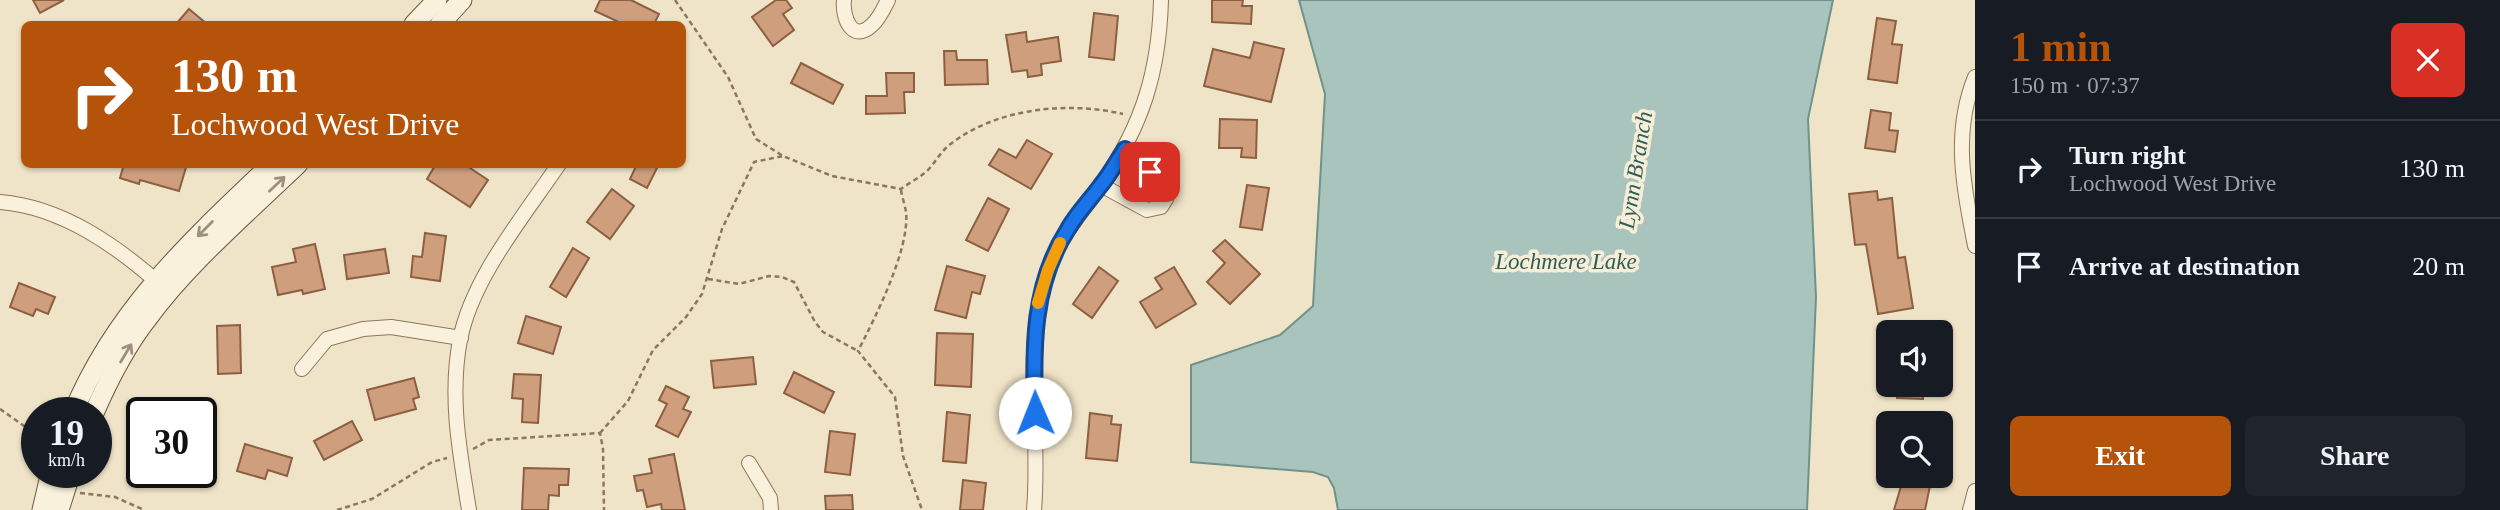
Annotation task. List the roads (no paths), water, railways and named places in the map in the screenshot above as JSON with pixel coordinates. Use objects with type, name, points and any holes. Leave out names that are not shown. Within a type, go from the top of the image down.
[{"type":"street","points":[[417,21],[437,0]]},
{"type":"street","points":[[443,21],[462,0]]},
{"type":"street","points":[[844,0],[844,18],[848,25],[866,30],[888,0]]},
{"type":"street","points":[[1034,510],[1037,459],[1034,354],[1036,313],[1056,250],[1068,228],[1125,149],[1140,117],[1157,57],[1161,0]]},
{"type":"street","points":[[1975,77],[1964,110],[1960,149],[1975,246]]},
{"type":"street","points":[[1101,185],[1147,210],[1161,207],[1166,199],[1164,187],[1125,149]]},
{"type":"street","points":[[101,397],[162,286],[268,168]]},
{"type":"street","points":[[79,397],[88,376],[117,330],[162,286],[295,168]]},
{"type":"street","points":[[469,510],[459,455],[455,397],[461,338],[484,277],[556,168]]},
{"type":"street","points":[[0,202],[35,208],[83,228],[162,286]]},
{"type":"street","points":[[302,369],[327,340],[363,329],[391,327],[461,338]]},
{"type":"street","points":[[749,463],[770,498],[771,510]]},
{"type":"street","points":[[42,510],[47,488]]},
{"type":"street","points":[[59,510],[66,488]]},
{"type":"street","points":[[1970,510],[1975,492]]},
{"type":"water","name":"Lochmere Lake","points":[[1299,0],[1833,0],[1808,119],[1816,297],[1807,510],[1338,510],[1334,488],[1328,477],[1313,472],[1191,462],[1191,365],[1280,335],[1313,306],[1325,94]]},
{"type":"water label","name":"Lynn Branch","points":[[1635,170]]}]
